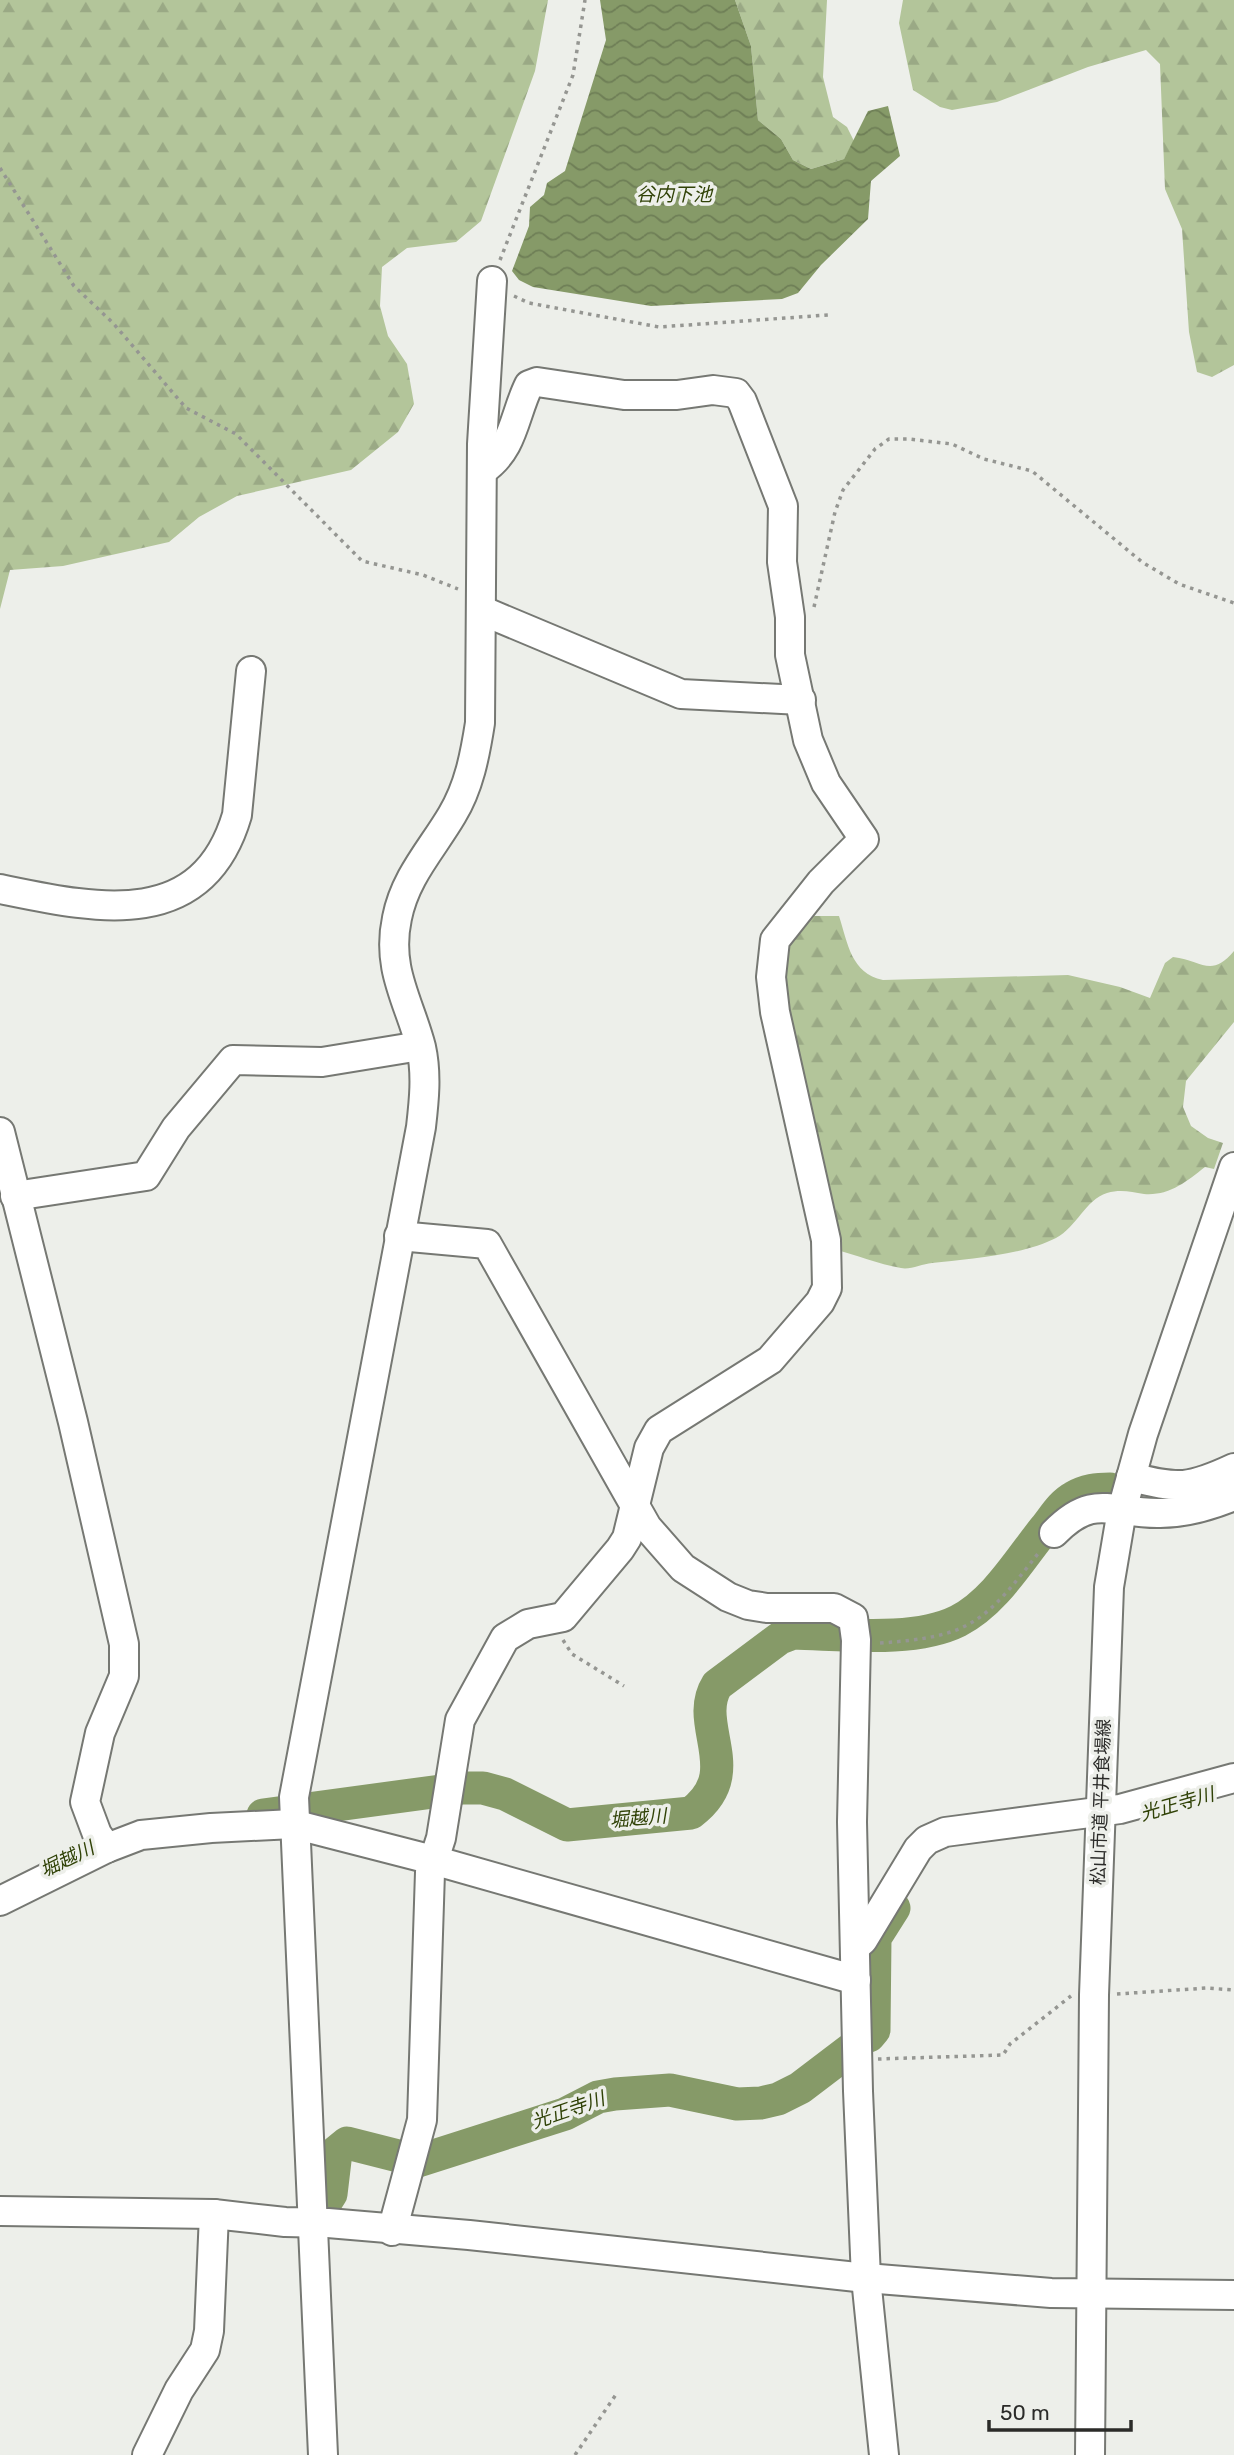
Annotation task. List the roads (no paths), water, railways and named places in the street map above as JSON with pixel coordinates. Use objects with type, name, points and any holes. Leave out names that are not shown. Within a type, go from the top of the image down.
[{"type":"street","points":[[323,2455],[293,1813],[421,1127],[424,1070],[420,1046],[397,978],[394,938],[397,916],[413,872],[453,815],[476,753],[480,723],[483,470],[492,281]]},
{"type":"street","points":[[392,2231],[422,2120],[430,1872],[441,1838],[460,1720],[505,1638],[528,1624],[564,1617],[620,1549],[627,1538],[649,1448],[659,1430],[770,1360],[820,1302],[827,1288],[826,1240],[775,1012],[771,977],[775,940],[821,882],[864,839],[826,783],[814,758],[792,663],[790,617],[783,583],[783,506],[742,401],[736,393],[713,390],[677,395],[624,395],[537,382],[529,384],[515,428],[505,448],[495,462],[483,470]]},
{"type":"street","points":[[483,605],[681,694],[802,700]]},
{"type":"street","points":[[0,889],[80,906],[112,908],[162,901],[189,886],[220,852],[234,824],[251,671]]},
{"type":"street","points":[[15,1196],[146,1176],[176,1128],[233,1060],[322,1062],[420,1046]]},
{"type":"street","points":[[0,1132],[73,1422],[125,1652],[124,1676],[107,1712],[88,1779],[85,1802],[104,1843]]},
{"type":"street","name":"松山市道 平井食場線","points":[[1090,2455],[1094,1995],[1109,1587],[1122,1510],[1131,1477],[1234,1167]]},
{"type":"street","points":[[399,1236],[487,1244],[636,1503],[647,1527],[675,1560],[728,1597],[767,1608],[834,1608],[853,1618],[856,1637],[852,1822],[857,2059],[866,2278],[884,2455]]},
{"type":"street","points":[[1131,1477],[1170,1487],[1188,1486],[1234,1468]]},
{"type":"street","points":[[1054,1533],[1077,1512],[1094,1507],[1185,1512],[1234,1496]]},
{"type":"street","points":[[856,1946],[927,1840],[945,1832],[1152,1803],[1234,1778]]},
{"type":"street","points":[[0,1901],[104,1843],[141,1835],[293,1813],[433,1860],[856,1980]]},
{"type":"street","points":[[0,2211],[214,2214],[392,2231],[469,2235],[866,2278],[1090,2294],[1234,2295]]},
{"type":"street","points":[[147,2455],[179,2390],[205,2350],[209,2331],[214,2214]]},
{"type":"water","name":"谷内下池","points":[[600,0],[735,0],[751,46],[758,120],[781,139],[793,160],[811,169],[844,159],[868,111],[888,106],[900,156],[871,181],[868,219],[821,265],[798,293],[782,299],[651,306],[533,287],[519,280],[512,271],[529,226],[530,207],[544,195],[547,183],[565,171],[606,40]]},
{"type":"waterway","name":"堀越川","points":[[263,1815],[463,1788],[483,1788],[505,1794],[567,1825],[691,1813],[707,1797],[715,1781],[717,1765],[710,1716],[711,1700],[717,1685],[780,1638],[793,1633],[899,1635],[940,1628],[958,1621],[995,1592],[1065,1503],[1087,1491],[1110,1489]]},
{"type":"waterway","name":"光正寺川","points":[[869,2036],[874,2030],[875,1938],[894,1908]]},
{"type":"waterway","name":"光正寺川","points":[[324,2205],[331,2194],[336,2152],[347,2143],[418,2161],[565,2114],[598,2097],[615,2094],[670,2090],[737,2104],[761,2103],[778,2099],[800,2088],[850,2050]]}]
